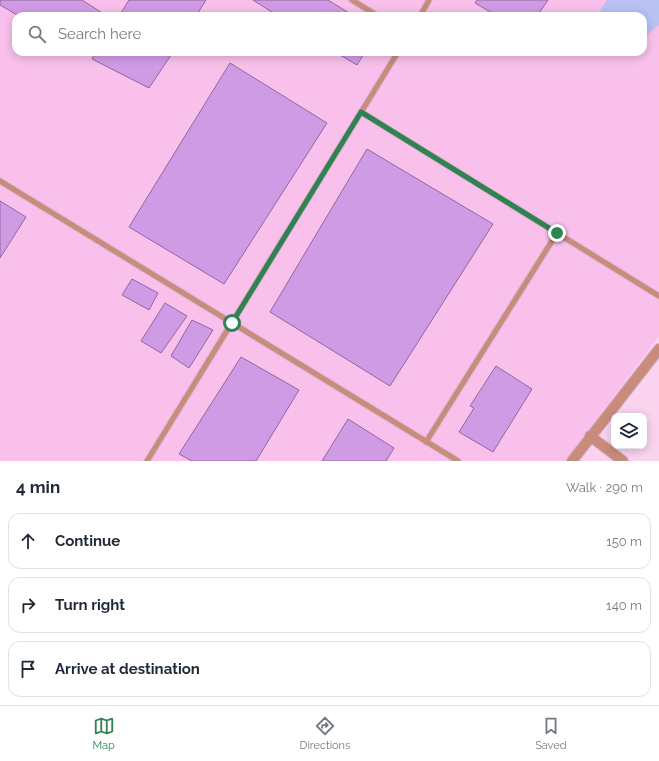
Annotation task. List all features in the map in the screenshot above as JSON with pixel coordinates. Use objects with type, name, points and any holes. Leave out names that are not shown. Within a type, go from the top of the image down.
[{"type":"street","points":[[572,461],[659,349]]},
{"type":"street","points":[[590,436],[623,461]]},
{"type":"lane","points":[[352,0],[372,12]]},
{"type":"lane","points":[[422,12],[429,0]]},
{"type":"lane","points":[[147,461],[396,56]]},
{"type":"lane","points":[[361,112],[659,296]]},
{"type":"lane","points":[[0,180],[458,461]]},
{"type":"lane","points":[[426,442],[557,233]]},
{"type":"shaded area","points":[[0,0],[659,0],[659,336],[565,461],[0,461]]},
{"type":"water","points":[[607,0],[659,0],[659,25],[647,35],[647,12],[600,12]]},
{"type":"building","points":[[0,0],[82,0],[101,12],[12,12],[0,5]]},
{"type":"building","points":[[129,0],[206,0],[198,12],[122,12]]},
{"type":"building","points":[[253,0],[328,0],[348,12],[272,12]]},
{"type":"building","points":[[477,0],[548,0],[540,12],[490,12],[475,3]]},
{"type":"building","points":[[94,56],[170,56],[149,88],[92,59]]},
{"type":"building","points":[[342,56],[363,56],[357,65]]},
{"type":"building","points":[[230,63],[327,123],[224,284],[129,227]]},
{"type":"building","points":[[367,149],[493,224],[390,386],[270,312]]},
{"type":"building","points":[[0,201],[26,217],[0,258]]},
{"type":"building","points":[[132,279],[158,293],[149,310],[122,295]]},
{"type":"building","points":[[165,303],[187,316],[161,353],[141,341]]},
{"type":"building","points":[[192,320],[213,330],[189,368],[171,356]]},
{"type":"building","points":[[241,357],[299,390],[256,461],[192,461],[179,454]]},
{"type":"building","points":[[496,366],[532,389],[493,452],[459,432],[474,408],[470,406]]},
{"type":"building","points":[[348,419],[394,448],[386,461],[322,461]]},
{"type":"route","points":[[232,323],[361,112],[557,233]]}]
